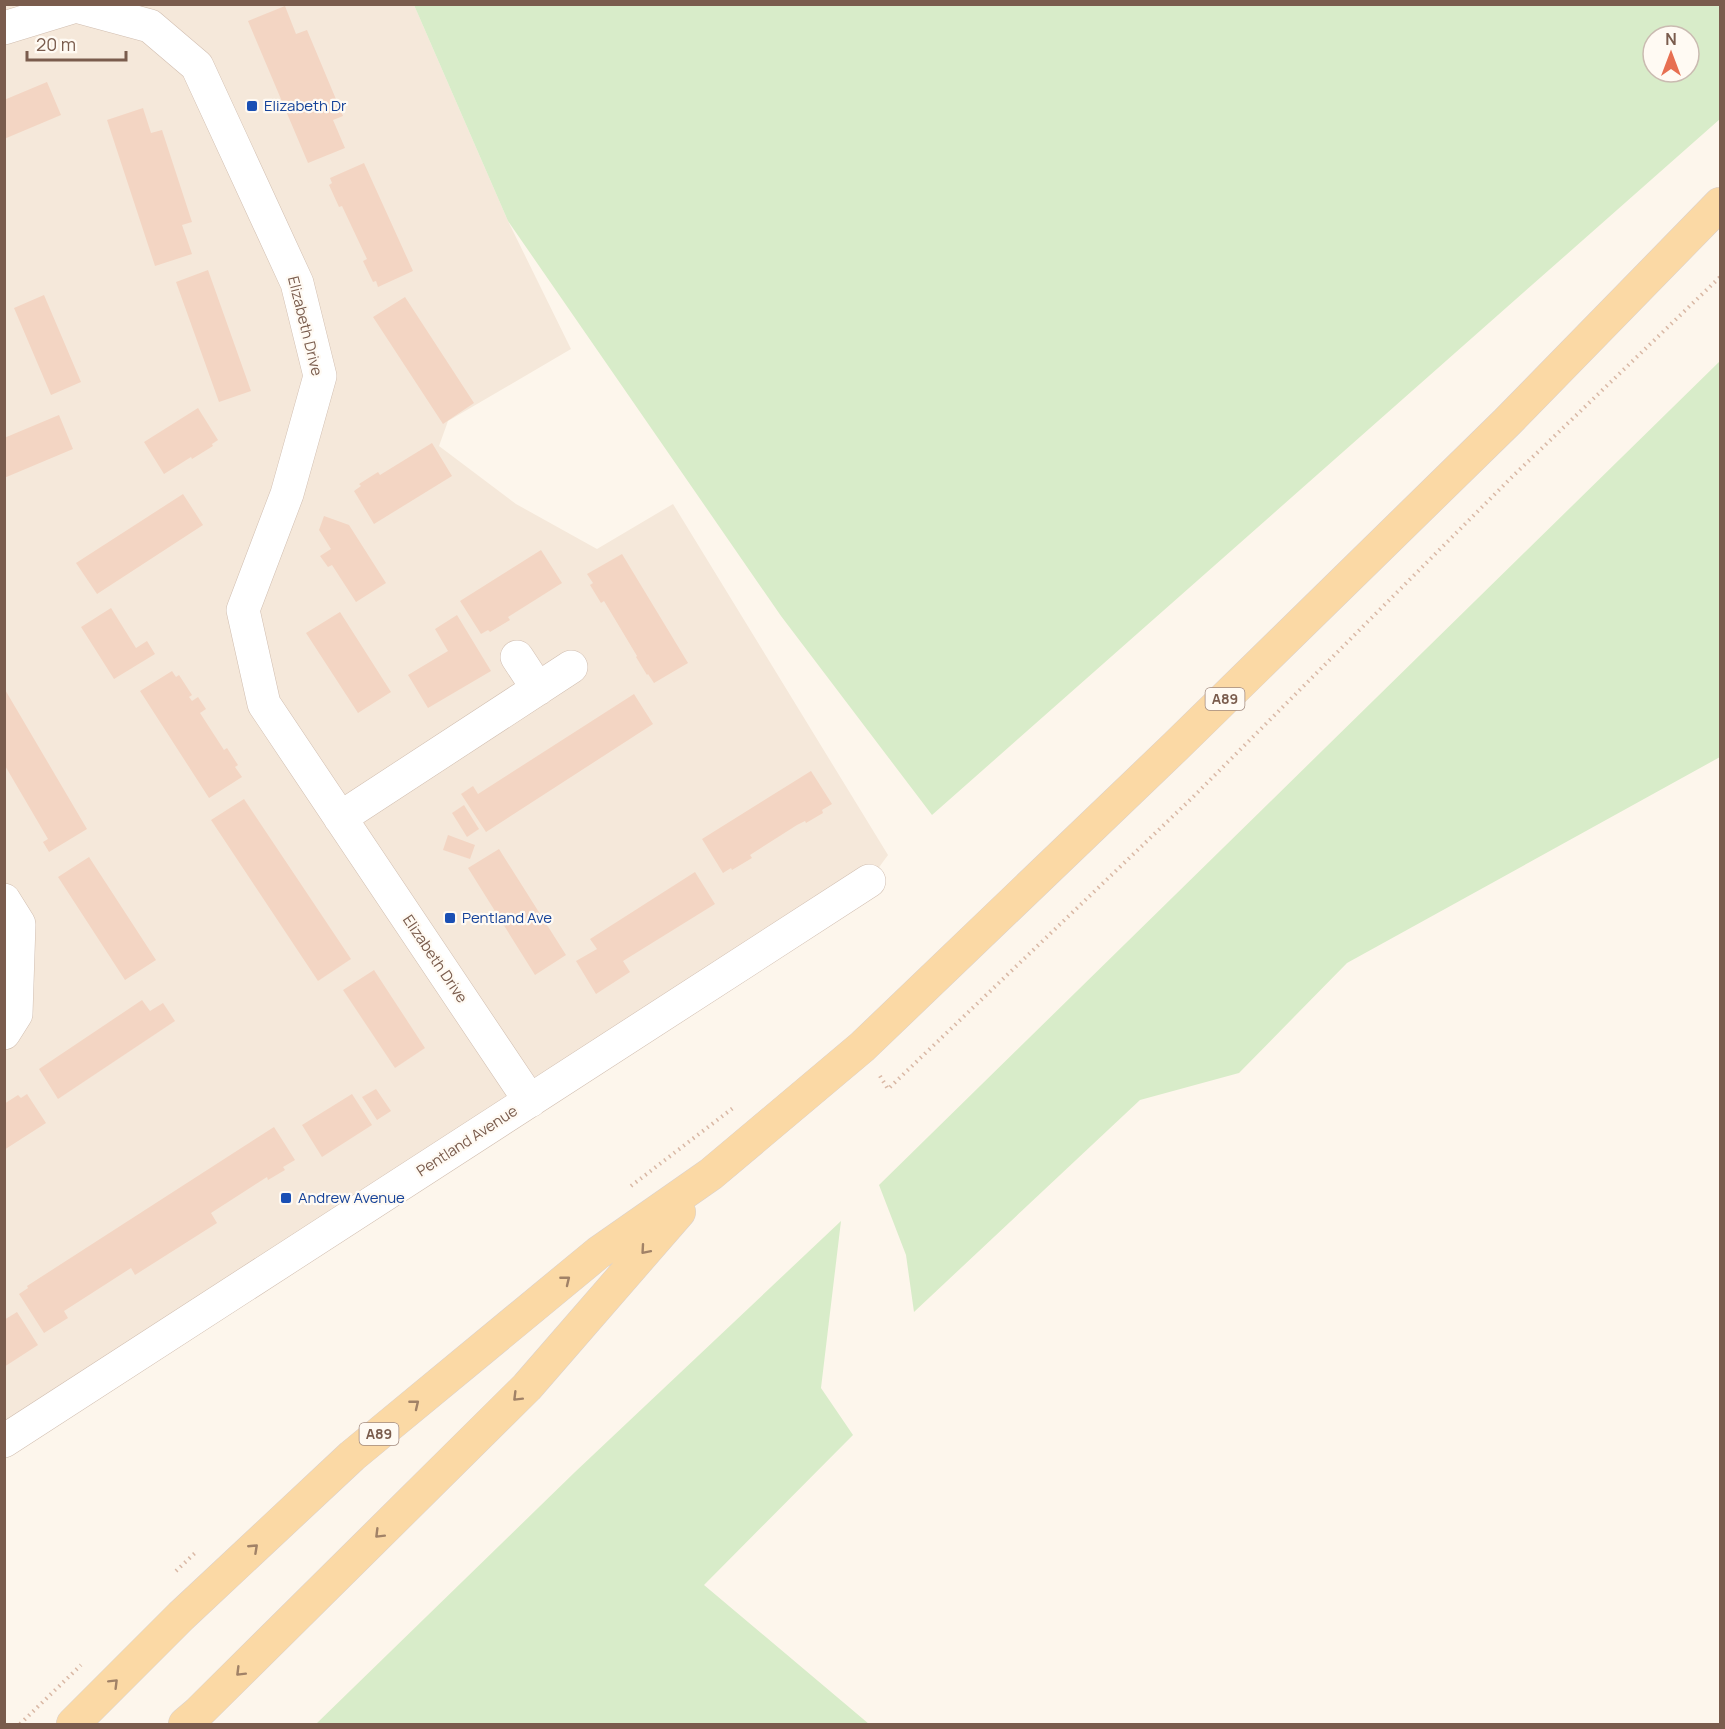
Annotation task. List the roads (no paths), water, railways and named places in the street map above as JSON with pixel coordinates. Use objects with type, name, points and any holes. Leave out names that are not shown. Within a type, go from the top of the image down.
[{"type":"main road","name":"A89","points":[[73,1725],[181,1616],[352,1456],[598,1253],[711,1174],[862,1047],[1158,764],[1499,430],[1720,204]]},
{"type":"main road","name":"A89","points":[[185,1725],[527,1387],[711,1174]]},
{"type":"street","name":"Elizabeth Drive","points":[[4,28],[76,6],[150,26],[197,66],[297,283],[320,376],[287,494],[243,610],[264,704],[530,1101]]},
{"type":"street","points":[[518,657],[538,689]]},
{"type":"street","points":[[340,818],[571,667]]},
{"type":"street","name":"Pentland Avenue","points":[[4,1441],[869,881]]},
{"type":"street","points":[[4,900],[19,924],[16,1014],[4,1033]]},
{"type":"place","name":"Elizabeth Dr","points":[[252,106]]},
{"type":"place","name":"Pentland Ave","points":[[450,918]]},
{"type":"place","name":"Andrew Avenue","points":[[286,1198]]}]
